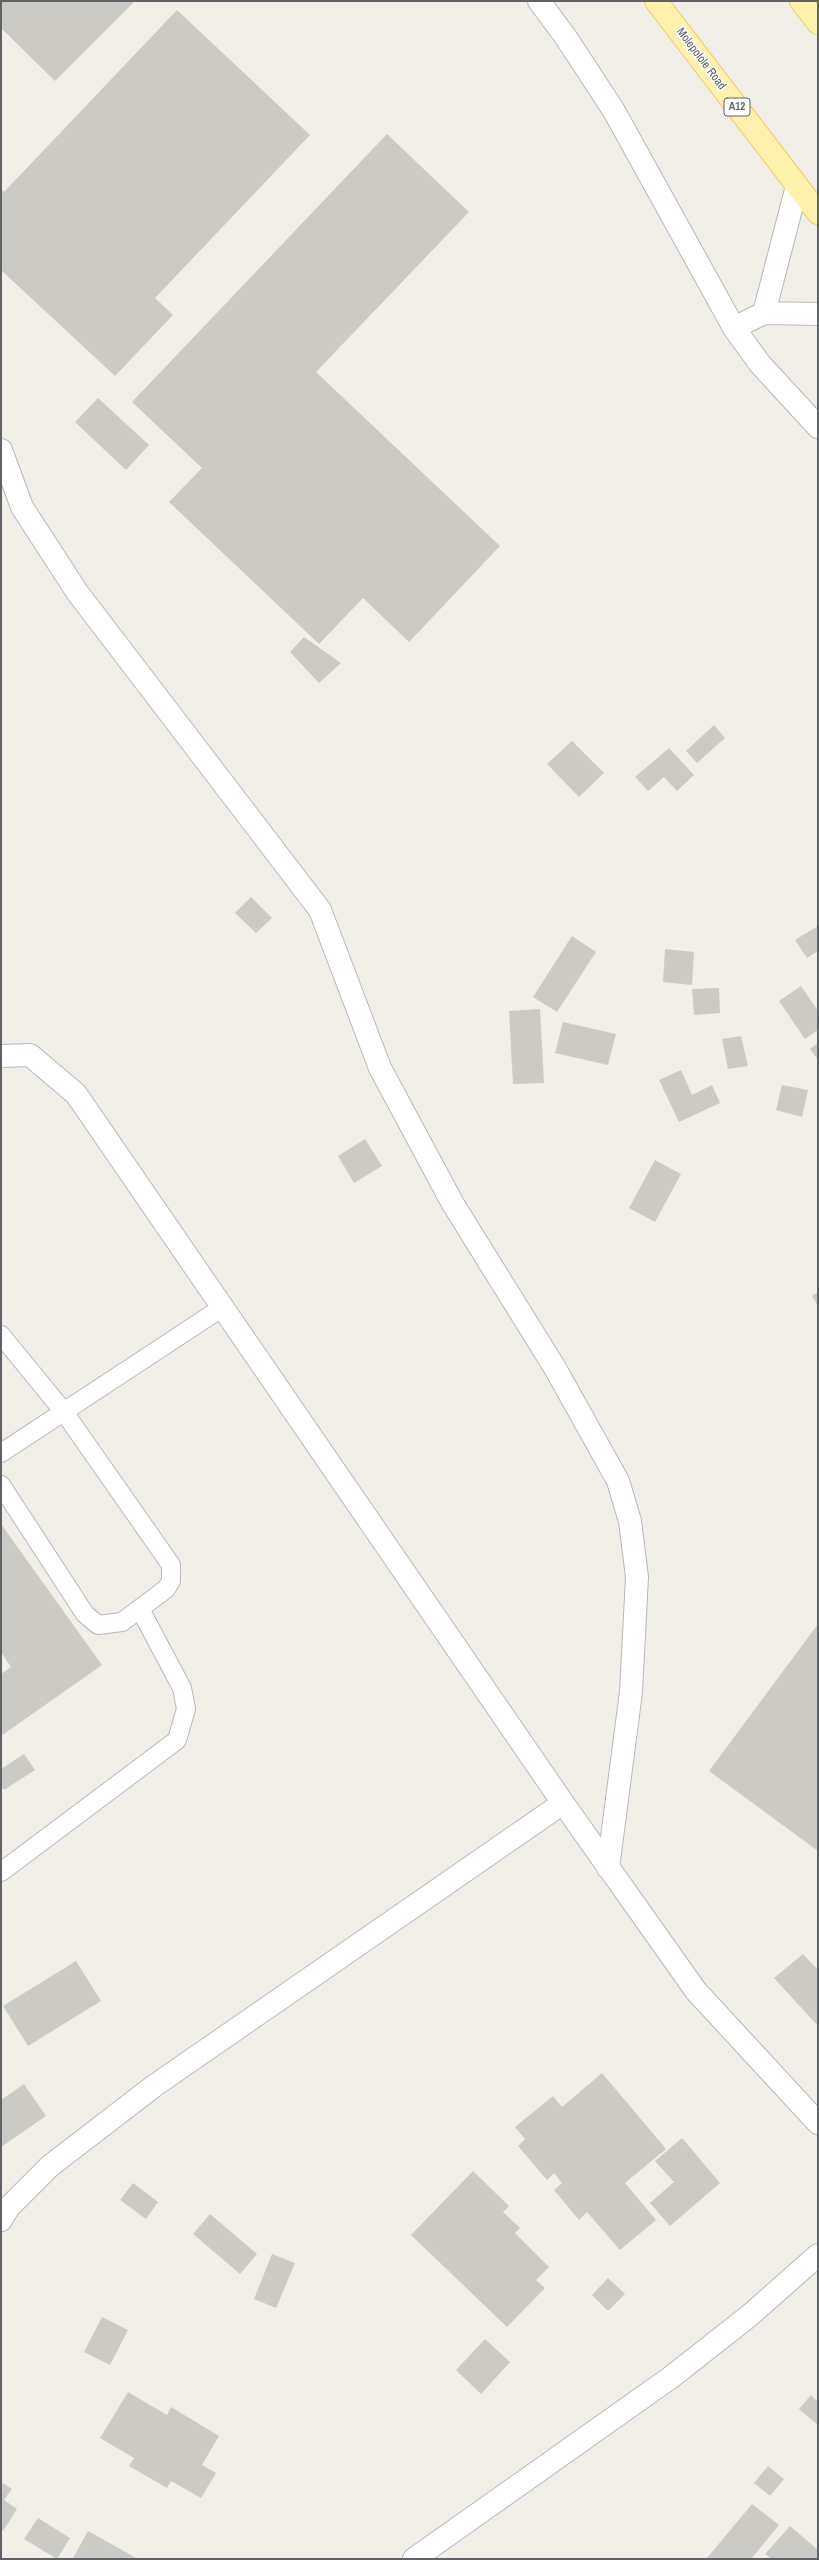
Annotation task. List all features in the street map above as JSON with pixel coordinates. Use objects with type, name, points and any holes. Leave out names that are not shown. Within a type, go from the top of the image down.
[{"type":"main road","name":"Molepolole Road","points":[[656,1],[818,213]]},
{"type":"main road","points":[[801,1],[818,24]]},
{"type":"street","points":[[538,1],[567,39],[614,111],[734,328],[760,364],[818,427]]},
{"type":"street","points":[[764,313],[797,186]]},
{"type":"street","points":[[734,328],[764,313],[818,314]]},
{"type":"street","points":[[1,450],[22,507],[76,592],[320,910],[380,1068],[453,1204],[555,1368],[618,1481],[630,1521],[637,1577],[631,1692],[608,1868]]},
{"type":"street","points":[[1,1056],[30,1055],[76,1094],[563,1803],[696,1991],[818,2123]]},
{"type":"street","points":[[1,2220],[10,2207],[50,2166],[154,2086],[563,1803]]},
{"type":"street","points":[[414,2559],[670,2378],[749,2316],[818,2254]]},
{"type":"lane","points":[[1,1453],[223,1307]]},
{"type":"lane","points":[[1,1335],[64,1412],[171,1565],[171,1581],[166,1589],[122,1622],[98,1625],[85,1614],[1,1485]]},
{"type":"lane","points":[[1,1872],[176,1740],[186,1709],[182,1688],[140,1609]]},
{"type":"building","points":[[1,1],[135,1],[55,81],[1,28]]},
{"type":"building","points":[[177,10],[310,135],[155,298],[173,315],[115,376],[1,270],[1,189],[4,192]]},
{"type":"building","points":[[387,134],[469,212],[316,372],[500,546],[409,642],[363,598],[319,644],[169,502],[202,468],[132,402]]},
{"type":"building","points":[[98,398],[149,445],[126,470],[75,422]]},
{"type":"building","points":[[304,637],[341,663],[319,683],[290,652]]},
{"type":"building","points":[[714,725],[725,738],[697,763],[686,751]]},
{"type":"building","points":[[572,741],[604,773],[579,797],[547,764]]},
{"type":"building","points":[[669,748],[694,775],[677,791],[664,777],[648,791],[635,777]]},
{"type":"building","points":[[251,897],[272,918],[256,933],[235,913]]},
{"type":"building","points":[[818,926],[818,951],[807,958],[795,940]]},
{"type":"building","points":[[572,936],[596,952],[557,1012],[533,997]]},
{"type":"building","points":[[665,949],[694,952],[692,985],[663,982]]},
{"type":"building","points":[[801,986],[818,1011],[818,1030],[805,1039],[779,1001]]},
{"type":"building","points":[[719,988],[720,1013],[694,1015],[692,989]]},
{"type":"building","points":[[540,1009],[544,1083],[513,1084],[509,1011]]},
{"type":"building","points":[[563,1022],[616,1034],[608,1065],[555,1053]]},
{"type":"building","points":[[741,1036],[748,1066],[728,1069],[722,1039]]},
{"type":"building","points":[[818,1043],[818,1060],[810,1049]]},
{"type":"building","points":[[681,1070],[692,1095],[712,1085],[720,1103],[679,1122],[659,1080]]},
{"type":"building","points":[[782,1085],[808,1090],[802,1117],[776,1110]]},
{"type":"building","points":[[365,1139],[382,1166],[354,1183],[338,1156]]},
{"type":"building","points":[[655,1160],[681,1174],[655,1222],[629,1208]]},
{"type":"building","points":[[818,1292],[818,1306],[812,1296]]},
{"type":"building","points":[[1,1524],[102,1665],[1,1736],[1,1674],[11,1667],[1,1652]]},
{"type":"building","points":[[818,1624],[818,1851],[709,1771]]},
{"type":"building","points":[[24,1754],[35,1770],[4,1790],[1,1786],[1,1769]]},
{"type":"building","points":[[803,1954],[818,1970],[818,2026],[774,1978]]},
{"type":"building","points":[[76,1961],[101,2001],[28,2046],[3,2006]]},
{"type":"building","points":[[602,2073],[666,2149],[625,2183],[656,2220],[620,2250],[587,2212],[579,2220],[554,2190],[562,2183],[554,2173],[547,2180],[518,2146],[525,2139],[515,2127],[553,2096],[562,2107]]},
{"type":"building","points":[[24,2084],[46,2116],[1,2147],[1,2100]]},
{"type":"building","points":[[682,2138],[720,2183],[670,2226],[650,2203],[674,2182],[655,2161]]},
{"type":"building","points":[[473,2171],[509,2206],[503,2212],[520,2228],[515,2233],[549,2267],[536,2280],[545,2288],[507,2327],[411,2235]]},
{"type":"building","points":[[133,2183],[158,2202],[146,2219],[120,2200]]},
{"type":"building","points":[[210,2214],[257,2254],[240,2274],[193,2234]]},
{"type":"building","points":[[272,2254],[295,2263],[276,2308],[254,2299]]},
{"type":"building","points":[[608,2278],[625,2294],[608,2311],[592,2295]]},
{"type":"building","points":[[102,2317],[128,2330],[110,2365],[84,2352]]},
{"type":"building","points":[[485,2339],[510,2362],[481,2394],[456,2370]]},
{"type":"building","points":[[128,2392],[167,2415],[171,2407],[219,2436],[202,2465],[216,2473],[201,2498],[171,2481],[167,2488],[129,2466],[134,2458],[100,2438]]},
{"type":"building","points":[[811,2395],[818,2402],[818,2425],[799,2409]]},
{"type":"building","points":[[768,2466],[784,2479],[770,2496],[754,2483]]},
{"type":"building","points":[[1,2482],[12,2489],[4,2500],[17,2509],[3,2531],[1,2529]]},
{"type":"building","points":[[752,2504],[779,2525],[751,2559],[707,2558]]},
{"type":"building","points":[[38,2518],[70,2538],[57,2559],[24,2539]]},
{"type":"building","points":[[790,2526],[818,2550],[818,2559],[772,2559],[765,2554]]},
{"type":"building","points":[[88,2531],[138,2559],[73,2558]]}]
